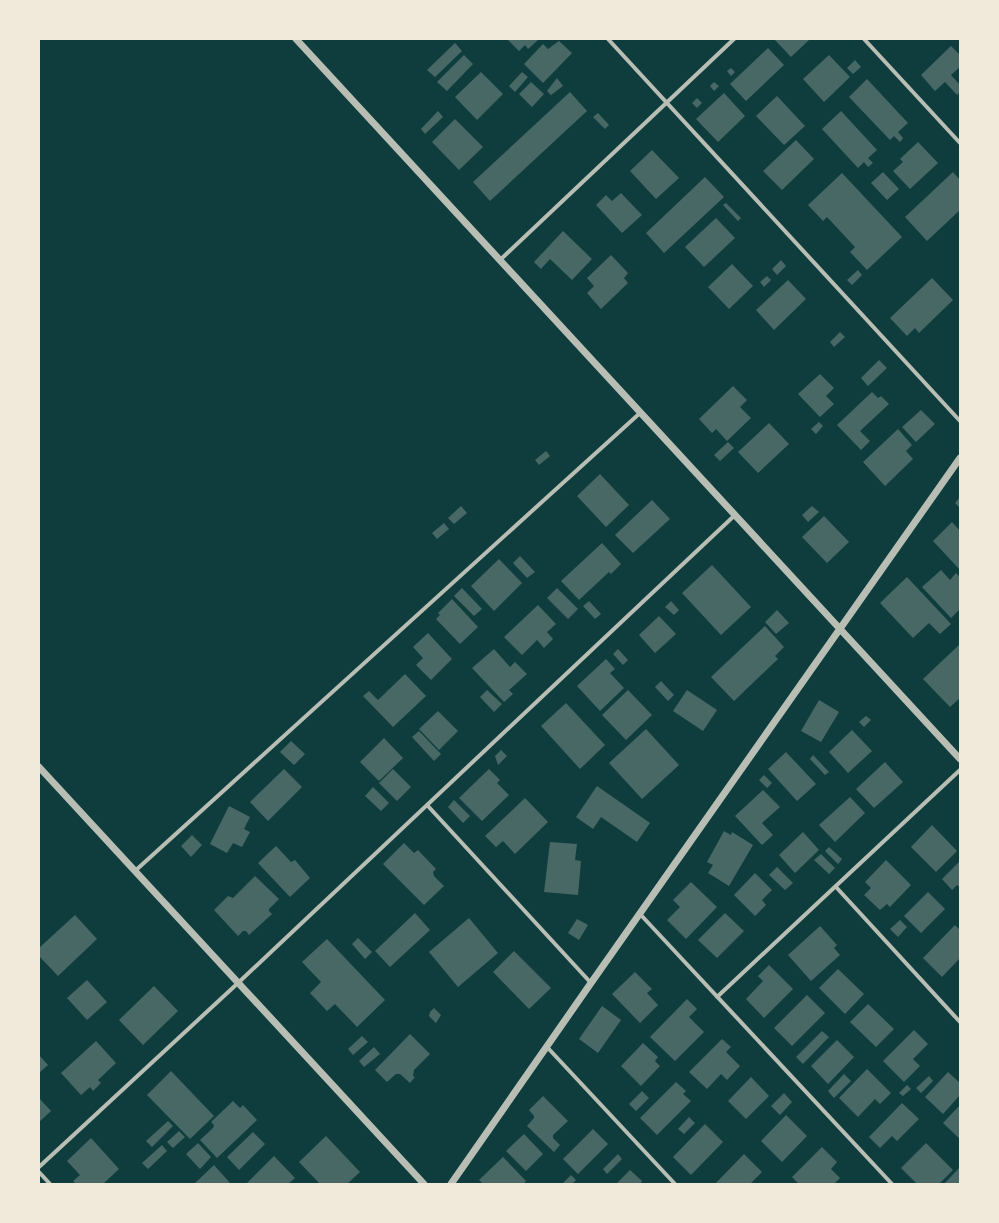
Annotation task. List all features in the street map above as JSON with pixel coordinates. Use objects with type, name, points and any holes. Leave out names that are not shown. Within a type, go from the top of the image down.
[{"type":"street","points":[[296,39],[960,759]]},
{"type":"street","points":[[608,39],[960,421]]},
{"type":"street","points":[[500,260],[734,39]]},
{"type":"street","points":[[864,39],[960,143]]},
{"type":"street","points":[[135,870],[640,413]]},
{"type":"street","points":[[451,1184],[960,458]]},
{"type":"street","points":[[39,1167],[238,983],[735,515]]},
{"type":"street","points":[[39,767],[424,1184]]},
{"type":"street","points":[[717,997],[960,770]]},
{"type":"street","points":[[427,805],[591,983]]},
{"type":"street","points":[[836,887],[960,1022]]},
{"type":"street","points":[[640,914],[892,1184]]},
{"type":"street","points":[[547,1047],[675,1184]]},
{"type":"street","points":[[39,1172],[50,1184]]},
{"type":"building","points":[[507,39],[539,39],[528,49],[525,45],[519,51]]},
{"type":"building","points":[[774,39],[810,39],[791,57]]},
{"type":"building","points":[[559,41],[572,53],[543,83],[524,64],[543,44],[548,49]]},
{"type":"building","points":[[455,43],[462,51],[435,77],[427,70]]},
{"type":"building","points":[[951,46],[960,55],[960,67],[951,75],[960,85],[960,92],[957,95],[945,82],[935,91],[921,75]]},
{"type":"building","points":[[768,48],[784,65],[746,101],[730,84]]},
{"type":"building","points":[[464,55],[473,64],[447,91],[437,82]]},
{"type":"building","points":[[829,55],[850,77],[824,102],[803,79]]},
{"type":"building","points":[[855,60],[861,67],[853,74],[847,68]]},
{"type":"building","points":[[731,68],[735,72],[731,76],[727,71]]},
{"type":"building","points":[[481,72],[503,94],[477,120],[455,97]]},
{"type":"building","points":[[522,72],[528,77],[515,92],[509,86]]},
{"type":"building","points":[[557,78],[563,86],[551,95],[547,91]]},
{"type":"building","points":[[867,79],[908,123],[898,132],[903,138],[900,142],[894,136],[890,140],[849,97]]},
{"type":"building","points":[[531,82],[544,94],[532,107],[519,94]]},
{"type":"building","points":[[714,82],[719,86],[714,91],[710,86]]},
{"type":"building","points":[[570,92],[587,111],[490,201],[473,182]]},
{"type":"building","points":[[724,93],[745,116],[718,142],[696,119]]},
{"type":"building","points":[[777,96],[805,126],[784,145],[756,116]]},
{"type":"building","points":[[697,98],[702,103],[697,108],[692,103]]},
{"type":"building","points":[[438,111],[443,117],[425,134],[421,129]]},
{"type":"building","points":[[841,111],[877,150],[868,158],[873,163],[868,167],[864,162],[858,168],[822,129]]},
{"type":"building","points":[[598,113],[609,125],[605,129],[593,117]]},
{"type":"building","points":[[455,119],[483,147],[459,170],[432,142]]},
{"type":"building","points":[[796,140],[814,159],[782,190],[763,171]]},
{"type":"building","points":[[918,142],[938,163],[910,189],[893,171],[903,162],[900,159]]},
{"type":"building","points":[[652,150],[679,178],[656,199],[630,171]]},
{"type":"building","points":[[883,172],[899,189],[887,200],[871,183]]},
{"type":"building","points":[[953,172],[960,180],[960,210],[927,241],[905,217]]},
{"type":"building","points":[[842,173],[902,237],[867,270],[850,252],[855,247],[827,217],[823,221],[808,205]]},
{"type":"building","points":[[705,177],[724,197],[664,253],[646,233]]},
{"type":"building","points":[[621,193],[642,215],[622,233],[596,205],[606,195],[612,201]]},
{"type":"building","points":[[726,203],[741,218],[738,221],[723,205]]},
{"type":"building","points":[[716,218],[735,238],[704,267],[685,247]]},
{"type":"building","points":[[563,231],[592,259],[572,280],[550,259],[541,269],[534,262]]},
{"type":"building","points":[[611,255],[628,273],[624,278],[628,283],[601,309],[587,293],[594,286],[587,278]]},
{"type":"building","points":[[781,260],[786,266],[777,275],[772,269]]},
{"type":"building","points":[[732,264],[753,286],[729,309],[708,287]]},
{"type":"building","points":[[858,270],[862,275],[852,285],[847,280]]},
{"type":"building","points":[[767,276],[771,280],[764,287],[760,282]]},
{"type":"building","points":[[932,278],[953,300],[919,333],[915,328],[907,336],[890,318]]},
{"type":"building","points":[[788,280],[806,299],[774,330],[756,310]]},
{"type":"building","points":[[840,332],[845,337],[834,347],[830,342]]},
{"type":"building","points":[[879,360],[887,368],[868,386],[861,378]]},
{"type":"building","points":[[820,374],[834,388],[826,396],[834,404],[820,417],[798,394]]},
{"type":"building","points":[[733,386],[747,400],[740,407],[751,418],[727,441],[716,429],[712,433],[699,419]]},
{"type":"building","points":[[872,392],[878,398],[881,396],[889,404],[860,431],[870,441],[861,450],[837,425]]},
{"type":"building","points":[[921,410],[935,424],[916,442],[902,427]]},
{"type":"building","points":[[819,422],[823,426],[816,434],[811,429]]},
{"type":"building","points":[[769,423],[789,444],[758,473],[738,452]]},
{"type":"building","points":[[898,429],[912,445],[906,451],[913,459],[885,486],[863,462]]},
{"type":"building","points":[[728,442],[734,448],[720,461],[714,455]]},
{"type":"building","points":[[546,451],[550,456],[539,465],[535,460]]},
{"type":"building","points":[[600,474],[629,505],[606,527],[577,496]]},
{"type":"building","points":[[960,497],[960,508],[955,503]]},
{"type":"building","points":[[652,500],[670,519],[633,553],[615,535]]},
{"type":"building","points":[[461,506],[467,513],[454,524],[448,518]]},
{"type":"building","points":[[812,506],[819,512],[808,522],[802,515]]},
{"type":"building","points":[[824,516],[849,542],[827,563],[802,537]]},
{"type":"building","points":[[952,522],[960,531],[960,570],[933,541]]},
{"type":"building","points":[[444,523],[449,529],[437,539],[432,533]]},
{"type":"building","points":[[602,543],[621,564],[611,574],[609,572],[579,600],[561,581]]},
{"type":"building","points":[[520,556],[535,572],[527,578],[513,563]]},
{"type":"building","points":[[499,559],[522,583],[494,611],[471,586]]},
{"type":"building","points":[[712,565],[751,607],[721,635],[682,593]]},
{"type":"building","points":[[941,570],[950,580],[956,573],[960,577],[960,609],[951,618],[922,587]]},
{"type":"building","points":[[907,577],[951,624],[940,634],[929,623],[913,638],[880,603]]},
{"type":"building","points":[[462,588],[482,609],[474,616],[454,596]]},
{"type":"building","points":[[557,588],[578,609],[568,619],[547,598]]},
{"type":"building","points":[[452,599],[478,627],[460,644],[436,619],[440,615],[438,613]]},
{"type":"building","points":[[589,601],[601,614],[595,619],[583,606]]},
{"type":"building","points":[[671,601],[679,610],[674,615],[665,607]]},
{"type":"building","points":[[538,605],[556,624],[547,632],[553,639],[544,648],[537,640],[522,655],[504,637]]},
{"type":"building","points":[[777,610],[789,623],[776,634],[765,622]]},
{"type":"building","points":[[659,616],[676,634],[655,653],[639,635]]},
{"type":"building","points":[[765,626],[784,647],[775,656],[778,659],[734,701],[711,677]]},
{"type":"building","points":[[428,633],[452,659],[431,680],[416,665],[423,658],[413,647]]},
{"type":"building","points":[[960,644],[960,698],[950,707],[923,679]]},
{"type":"building","points":[[494,649],[510,667],[515,662],[527,674],[509,690],[513,694],[504,702],[472,668]]},
{"type":"building","points":[[618,649],[628,660],[623,665],[613,654]]},
{"type":"building","points":[[606,659],[615,669],[610,673],[624,688],[600,711],[577,686]]},
{"type":"building","points":[[405,674],[426,696],[393,727],[363,696],[369,691],[378,700]]},
{"type":"building","points":[[661,681],[674,695],[668,701],[655,687]]},
{"type":"building","points":[[487,690],[502,704],[494,712],[480,697]]},
{"type":"building","points":[[628,690],[652,715],[626,740],[602,715]]},
{"type":"building","points":[[687,690],[717,710],[703,731],[673,711]]},
{"type":"building","points":[[819,700],[839,712],[821,742],[801,731]]},
{"type":"building","points":[[566,703],[605,745],[580,769],[541,726]]},
{"type":"building","points":[[438,711],[458,731],[439,750],[419,729]]},
{"type":"building","points":[[866,716],[871,720],[864,727],[859,722]]},
{"type":"building","points":[[646,729],[679,765],[642,799],[609,763]]},
{"type":"building","points":[[852,730],[872,751],[848,773],[829,752]]},
{"type":"building","points":[[419,731],[441,754],[434,761],[412,737]]},
{"type":"building","points":[[384,738],[403,758],[379,781],[360,762]]},
{"type":"building","points":[[291,741],[305,754],[294,765],[280,752]]},
{"type":"building","points":[[501,750],[507,756],[498,765],[495,756]]},
{"type":"building","points":[[786,752],[816,784],[797,801],[768,769]]},
{"type":"building","points":[[813,755],[829,772],[825,775],[810,759]]},
{"type":"building","points":[[885,762],[903,782],[874,808],[856,789]]},
{"type":"building","points":[[284,769],[302,787],[268,821],[250,802]]},
{"type":"building","points":[[393,769],[411,787],[397,801],[379,783]]},
{"type":"building","points":[[489,769],[500,780],[497,783],[509,795],[482,821],[459,798]]},
{"type":"building","points":[[764,775],[772,783],[767,788],[759,780]]},
{"type":"building","points":[[597,786],[650,823],[637,842],[601,817],[593,829],[576,817]]},
{"type":"building","points":[[373,787],[389,803],[381,811],[365,796]]},
{"type":"building","points":[[763,790],[780,807],[762,823],[773,835],[762,845],[735,816]]},
{"type":"building","points":[[850,797],[865,813],[835,842],[819,825]]},
{"type":"building","points":[[525,798],[548,822],[515,854],[503,841],[496,847],[485,836]]},
{"type":"building","points":[[454,800],[470,816],[463,823],[448,807]]},
{"type":"building","points":[[229,806],[250,817],[244,829],[250,832],[242,847],[233,843],[227,853],[210,844]]},
{"type":"building","points":[[932,825],[957,851],[936,872],[911,847]]},
{"type":"building","points":[[724,831],[731,835],[732,832],[753,845],[729,886],[708,873],[713,865],[707,862]]},
{"type":"building","points":[[803,832],[819,850],[795,873],[779,855]]},
{"type":"building","points":[[192,835],[202,845],[191,857],[181,846]]},
{"type":"building","points":[[550,842],[577,844],[575,860],[581,861],[578,895],[544,892]]},
{"type":"building","points":[[404,843],[414,853],[418,850],[436,869],[433,872],[434,876],[444,886],[424,905],[383,864]]},
{"type":"building","points":[[276,846],[291,862],[295,860],[310,878],[290,897],[258,863]]},
{"type":"building","points":[[829,847],[842,859],[838,864],[825,851]]},
{"type":"building","points":[[821,854],[835,868],[829,874],[814,860]]},
{"type":"building","points":[[886,860],[911,885],[890,907],[887,904],[880,910],[864,895],[871,888],[865,882]]},
{"type":"building","points":[[960,861],[960,887],[957,885],[952,890],[942,879]]},
{"type":"building","points":[[777,867],[793,883],[785,890],[769,875]]},
{"type":"building","points":[[755,873],[772,890],[762,900],[766,905],[755,916],[734,895]]},
{"type":"building","points":[[255,876],[279,899],[269,909],[272,914],[249,935],[246,931],[243,931],[238,936],[214,910],[228,896],[233,898]]},
{"type":"building","points":[[691,882],[717,907],[686,939],[667,920],[680,907],[673,900]]},
{"type":"building","points":[[928,892],[945,909],[921,933],[904,916]]},
{"type":"building","points":[[415,913],[430,930],[390,967],[375,951]]},
{"type":"building","points":[[725,913],[744,931],[717,958],[698,940]]},
{"type":"building","points":[[75,915],[97,939],[58,976],[39,956],[39,948]]},
{"type":"building","points":[[469,918],[498,953],[458,987],[429,952]]},
{"type":"building","points":[[577,919],[588,925],[579,940],[568,933]]},
{"type":"building","points":[[900,920],[907,927],[898,937],[890,929]]},
{"type":"building","points":[[955,925],[960,930],[960,958],[942,977],[923,958]]},
{"type":"building","points":[[820,926],[837,945],[834,948],[840,955],[811,981],[788,955]]},
{"type":"building","points":[[358,938],[372,952],[365,959],[352,944]]},
{"type":"building","points":[[327,939],[385,1000],[357,1027],[335,1004],[327,1011],[310,993],[321,982],[302,962]]},
{"type":"building","points":[[514,951],[551,988],[529,1009],[493,972]]},
{"type":"building","points":[[769,965],[793,989],[764,1018],[746,999],[763,981],[758,976]]},
{"type":"building","points":[[838,969],[864,994],[845,1014],[819,988]]},
{"type":"building","points":[[635,972],[652,989],[647,993],[658,1005],[640,1023],[612,994]]},
{"type":"building","points":[[87,980],[107,1002],[87,1020],[67,998]]},
{"type":"building","points":[[154,986],[178,1011],[143,1045],[119,1020]]},
{"type":"building","points":[[807,995],[825,1013],[792,1046],[774,1028]]},
{"type":"building","points":[[687,999],[697,1009],[689,1017],[704,1032],[675,1061],[650,1037]]},
{"type":"building","points":[[868,1004],[894,1029],[876,1047],[850,1022]]},
{"type":"building","points":[[602,1006],[621,1020],[598,1053],[579,1039]]},
{"type":"building","points":[[434,1008],[441,1015],[436,1023],[429,1016],[430,1012]]},
{"type":"building","points":[[914,1030],[928,1044],[913,1059],[920,1066],[904,1082],[883,1061]]},
{"type":"building","points":[[822,1031],[829,1037],[803,1064],[796,1057]]},
{"type":"building","points":[[410,1034],[430,1054],[414,1070],[413,1076],[415,1077],[410,1083],[400,1074],[396,1074],[387,1082],[375,1070]]},
{"type":"building","points":[[362,1036],[368,1042],[353,1055],[348,1049]]},
{"type":"building","points":[[722,1039],[731,1047],[726,1052],[740,1066],[727,1080],[721,1074],[707,1089],[689,1072]]},
{"type":"building","points":[[837,1040],[854,1057],[828,1084],[811,1066]]},
{"type":"building","points":[[96,1041],[116,1063],[98,1080],[101,1083],[93,1091],[90,1087],[81,1095],[61,1073]]},
{"type":"building","points":[[643,1043],[658,1057],[655,1061],[660,1066],[641,1086],[621,1066]]},
{"type":"building","points":[[374,1047],[380,1054],[364,1067],[359,1061]]},
{"type":"building","points":[[39,1055],[48,1065],[39,1073]]},
{"type":"building","points":[[867,1069],[891,1093],[880,1104],[875,1099],[858,1117],[839,1098]]},
{"type":"building","points":[[171,1071],[214,1116],[190,1139],[147,1095]]},
{"type":"building","points":[[948,1072],[960,1083],[960,1095],[943,1114],[925,1097]]},
{"type":"building","points":[[844,1074],[851,1081],[834,1098],[828,1091]]},
{"type":"building","points":[[929,1076],[933,1081],[921,1093],[916,1088]]},
{"type":"building","points":[[751,1077],[769,1096],[746,1119],[728,1101]]},
{"type":"building","points":[[676,1082],[686,1091],[683,1094],[691,1101],[657,1135],[640,1118]]},
{"type":"building","points":[[907,1085],[911,1089],[903,1096],[899,1093]]},
{"type":"building","points":[[642,1091],[649,1098],[636,1111],[629,1104]]},
{"type":"building","points":[[784,1093],[792,1102],[780,1115],[771,1106]]},
{"type":"building","points":[[543,1096],[568,1121],[553,1135],[553,1138],[560,1145],[554,1152],[527,1126],[534,1118],[529,1110]]},
{"type":"building","points":[[39,1098],[51,1111],[39,1122]]},
{"type":"building","points":[[233,1101],[240,1108],[243,1105],[257,1120],[217,1158],[200,1140],[213,1128],[214,1125],[211,1122]]},
{"type":"building","points":[[902,1103],[919,1119],[897,1141],[892,1136],[880,1148],[869,1137]]},
{"type":"building","points":[[960,1105],[960,1139],[943,1123]]},
{"type":"building","points":[[786,1115],[807,1136],[782,1162],[761,1141]]},
{"type":"building","points":[[689,1117],[695,1123],[684,1134],[678,1129]]},
{"type":"building","points":[[168,1121],[173,1126],[152,1147],[146,1141]]},
{"type":"building","points":[[705,1124],[723,1142],[691,1175],[673,1157]]},
{"type":"building","points":[[593,1129],[608,1144],[578,1174],[563,1159]]},
{"type":"building","points":[[179,1131],[185,1137],[173,1148],[167,1142]]},
{"type":"building","points":[[253,1132],[265,1144],[239,1170],[227,1157]]},
{"type":"building","points":[[524,1134],[543,1154],[526,1171],[506,1151]]},
{"type":"building","points":[[326,1136],[360,1172],[347,1184],[320,1184],[299,1162]]},
{"type":"building","points":[[91,1138],[119,1169],[103,1184],[76,1184],[73,1181],[80,1175],[67,1161]]},
{"type":"building","points":[[198,1143],[211,1157],[200,1169],[186,1154]]},
{"type":"building","points":[[926,1143],[953,1170],[939,1184],[917,1184],[901,1168]]},
{"type":"building","points":[[162,1145],[167,1151],[148,1169],[142,1163]]},
{"type":"building","points":[[822,1147],[837,1162],[831,1169],[840,1178],[834,1184],[799,1184],[792,1177]]},
{"type":"building","points":[[618,1154],[622,1159],[607,1174],[603,1169]]},
{"type":"building","points":[[744,1154],[762,1172],[750,1184],[715,1184]]},
{"type":"building","points":[[274,1156],[295,1178],[288,1184],[246,1184]]},
{"type":"building","points":[[503,1157],[526,1181],[523,1184],[483,1184],[479,1180]]},
{"type":"building","points":[[214,1165],[231,1184],[194,1184]]},
{"type":"building","points":[[960,1167],[960,1184],[944,1184]]},
{"type":"building","points":[[630,1170],[642,1181],[640,1184],[616,1184]]},
{"type":"building","points":[[571,1175],[576,1180],[572,1184],[562,1184]]}]
